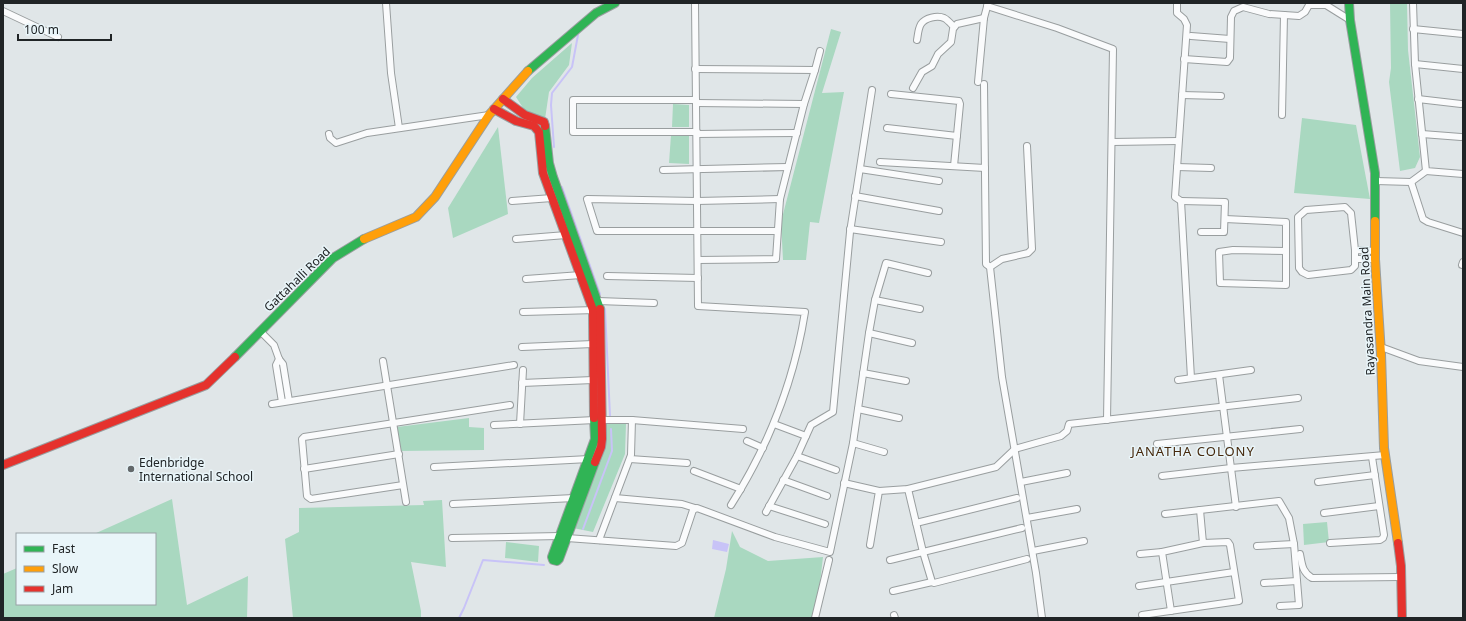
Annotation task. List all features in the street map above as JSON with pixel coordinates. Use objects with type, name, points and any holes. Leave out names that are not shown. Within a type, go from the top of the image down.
[{"type":"street","points":[[386,3],[391,73],[399,128]]},
{"type":"street","name":"Gattahalli Road","points":[[3,465],[206,385],[261,332],[333,258],[365,238],[416,217],[435,197],[492,112],[532,68],[596,13],[615,3]]},
{"type":"street","points":[[695,3],[698,169],[698,306],[805,312],[802,334],[793,371],[774,424],[763,448],[731,505]]},
{"type":"street","points":[[1177,3],[1176,12],[1187,24],[1174,197],[1181,201],[1225,202],[1224,232],[1201,232]]},
{"type":"street","name":"Rayasandra Main Road","points":[[1349,3],[1350,20],[1376,181],[1375,259],[1381,347],[1385,455],[1398,539],[1402,618]]},
{"type":"street","points":[[1413,3],[1415,64],[1426,171]]},
{"type":"street","points":[[1042,618],[1033,551],[1002,377],[990,267],[986,264],[985,168],[981,84],[984,18],[988,4],[1113,49],[1107,420]]},
{"type":"street","points":[[1184,59],[1227,62],[1230,58],[1231,17],[1234,11],[1243,6],[1269,14],[1299,16],[1305,12],[1308,5],[1326,5],[1350,20]]},
{"type":"street","points":[[3,10],[58,37]]},
{"type":"street","points":[[1282,115],[1284,15]]},
{"type":"street","points":[[917,40],[919,27],[926,19],[939,17],[944,18],[954,27]]},
{"type":"street","points":[[913,88],[922,72],[932,66],[938,54],[951,42],[954,27],[957,24],[984,18]]},
{"type":"street","points":[[1413,29],[1463,34]]},
{"type":"street","points":[[1191,36],[1230,39]]},
{"type":"street","points":[[698,260],[776,259],[780,199],[804,104],[820,51]]},
{"type":"street","points":[[1415,64],[1463,69]]},
{"type":"street","points":[[695,69],[815,70]]},
{"type":"street","points":[[825,524],[767,509],[797,456],[811,425],[833,412],[850,228],[872,90]]},
{"type":"street","points":[[891,94],[959,101],[960,104],[954,166]]},
{"type":"street","points":[[1182,95],[1221,96]]},
{"type":"street","points":[[1418,98],[1461,104]]},
{"type":"street","points":[[503,100],[525,115],[544,122],[549,163],[553,177],[598,301],[593,344],[593,380],[602,439],[601,447],[564,537]]},
{"type":"street","points":[[797,133],[574,132],[573,100],[804,104]]},
{"type":"street","points":[[329,134],[330,138],[336,142],[367,133],[492,112],[537,128],[540,139],[543,173],[580,275],[596,310],[598,420],[595,439],[574,498],[564,537]]},
{"type":"street","points":[[887,128],[957,136]]},
{"type":"street","points":[[1422,134],[1461,137]]},
{"type":"street","points":[[1112,142],[1178,141]]},
{"type":"street","points":[[990,267],[1002,259],[1028,253],[1032,249],[1027,146]]},
{"type":"street","points":[[880,162],[985,168]]},
{"type":"street","points":[[663,170],[788,167]]},
{"type":"street","points":[[1177,167],[1211,168]]},
{"type":"street","points":[[860,169],[939,181]]},
{"type":"street","points":[[1376,181],[1411,182],[1426,171],[1463,174]]},
{"type":"street","points":[[1411,182],[1422,219],[1463,233]]},
{"type":"street","points":[[855,196],[939,211]]},
{"type":"street","points":[[512,201],[552,198]]},
{"type":"street","points":[[778,230],[597,231],[587,199],[697,201],[780,199]]},
{"type":"street","points":[[1181,201],[1191,378]]},
{"type":"street","points":[[1345,208],[1350,213],[1355,259],[1355,266],[1351,270],[1308,275],[1302,272],[1299,268],[1298,217],[1306,210],[1345,208]]},
{"type":"street","points":[[1225,219],[1286,222],[1286,251],[1286,285],[1220,283],[1219,252],[1233,250],[1286,251]]},
{"type":"street","points":[[850,228],[941,242]]},
{"type":"street","points":[[516,239],[566,234]]},
{"type":"street","points":[[1355,250],[1375,250]]},
{"type":"street","points":[[1355,259],[1375,259]]},
{"type":"street","points":[[1463,262],[1463,265]]},
{"type":"street","points":[[615,498],[682,504],[697,508],[775,537],[830,552],[853,443],[875,300],[886,263],[928,273]]},
{"type":"street","points":[[526,279],[580,275]]},
{"type":"street","points":[[607,276],[698,278]]},
{"type":"street","points":[[875,300],[920,309]]},
{"type":"street","points":[[598,301],[654,303]]},
{"type":"street","points":[[523,312],[596,310]]},
{"type":"street","points":[[261,332],[274,345],[279,359],[283,364],[289,401]]},
{"type":"street","points":[[869,334],[912,343]]},
{"type":"street","points":[[522,347],[593,344]]},
{"type":"street","points":[[1381,347],[1419,361],[1463,367]]},
{"type":"street","points":[[279,359],[276,365],[282,402]]},
{"type":"street","points":[[383,362],[406,502]]},
{"type":"street","points":[[272,404],[514,365]]},
{"type":"street","points":[[520,424],[523,370]]},
{"type":"street","points":[[1178,380],[1251,370]]},
{"type":"street","points":[[863,373],[906,381]]},
{"type":"street","points":[[1219,375],[1236,507]]},
{"type":"street","points":[[522,383],[593,380]]},
{"type":"street","points":[[844,483],[879,491],[908,489],[996,467],[1015,449],[1061,436],[1067,431],[1069,424],[1298,398]]},
{"type":"street","points":[[403,485],[311,499],[307,496],[301,442],[304,437],[510,405]]},
{"type":"street","points":[[858,409],[899,418]]},
{"type":"street","points":[[494,425],[598,420],[632,420],[743,429]]},
{"type":"street","points":[[599,540],[630,459],[632,420]]},
{"type":"street","points":[[774,424],[806,436]]},
{"type":"street","points":[[1157,444],[1300,429]]},
{"type":"street","points":[[747,441],[763,448]]},
{"type":"street","points":[[853,443],[884,452]]},
{"type":"street","points":[[304,469],[399,454]]},
{"type":"street","points":[[1162,476],[1231,468],[1385,455]]},
{"type":"street","points":[[797,456],[836,470]]},
{"type":"street","points":[[1330,543],[1380,540],[1383,538],[1372,457]]},
{"type":"street","points":[[434,467],[589,459]]},
{"type":"street","points":[[630,459],[688,463]]},
{"type":"street","points":[[694,471],[741,489]]},
{"type":"street","points":[[1021,482],[1067,473]]},
{"type":"street","points":[[1318,482],[1375,475]]},
{"type":"street","points":[[783,480],[827,496]]},
{"type":"street","points":[[908,489],[923,552],[932,582]]},
{"type":"street","points":[[870,545],[879,491]]},
{"type":"street","points":[[453,504],[574,498]]},
{"type":"street","points":[[916,523],[1016,498]]},
{"type":"street","points":[[1165,514],[1279,501],[1289,518],[1294,544],[1299,605],[1280,606]]},
{"type":"street","points":[[1324,513],[1379,506]]},
{"type":"street","points":[[452,538],[564,537],[676,546],[682,543],[695,508]]},
{"type":"street","points":[[1027,518],[1077,509]]},
{"type":"street","points":[[1200,510],[1203,543]]},
{"type":"street","points":[[890,560],[1022,528]]},
{"type":"street","points":[[1033,551],[1084,541]]},
{"type":"street","points":[[1140,554],[1162,552],[1203,543],[1228,542],[1230,545],[1239,601],[1142,615]]},
{"type":"street","points":[[1257,546],[1294,544]]},
{"type":"street","points":[[1162,552],[1171,610]]},
{"type":"street","points":[[1300,554],[1302,569],[1307,576],[1312,578],[1401,577]]},
{"type":"street","points":[[893,591],[1027,559]]},
{"type":"street","points":[[815,618],[829,560]]},
{"type":"street","points":[[1139,586],[1234,572]]},
{"type":"street","points":[[1264,583],[1297,581]]},
{"type":"green space","points":[[1390,3],[1407,3],[1408,50],[1420,157],[1415,168],[1400,171],[1389,82],[1391,68]]},
{"type":"green space","points":[[831,29],[841,32],[822,93],[844,92],[819,223],[810,222],[806,260],[783,260],[781,222]]},
{"type":"green space","points":[[572,43],[569,65],[549,92],[545,119],[527,114],[516,97],[532,78]]},
{"type":"green space","points":[[673,104],[689,105],[689,127],[672,127]]},
{"type":"green space","points":[[1302,118],[1356,125],[1370,199],[1294,193]]},
{"type":"green space","points":[[498,127],[508,214],[453,238],[448,208]]},
{"type":"green space","points":[[671,135],[689,135],[689,164],[669,163]]},
{"type":"green space","points":[[469,418],[469,427],[484,428],[484,450],[401,451],[397,427]]},
{"type":"green space","points":[[604,423],[626,424],[625,454],[593,532],[573,528],[605,446]]},
{"type":"green space","points":[[172,499],[187,605],[248,576],[247,618],[3,618],[3,574],[16,568],[16,605],[156,605],[156,533],[96,533]]},
{"type":"green space","points":[[442,500],[446,567],[411,562],[421,611],[421,618],[293,618],[285,539],[299,532],[299,508],[424,505],[423,501]]},
{"type":"green space","points":[[1327,522],[1329,542],[1304,545],[1303,524]]},
{"type":"green space","points":[[732,531],[740,547],[768,561],[823,557],[816,618],[714,618],[726,569]]},
{"type":"green space","points":[[506,542],[539,546],[538,562],[505,558]]},
{"type":"shaded area","points":[[713,540],[729,544],[727,552],[712,549]]},
{"type":"waterway","points":[[554,147],[551,105],[552,93],[572,67],[578,35]]},
{"type":"waterway","points":[[562,187],[600,294]]},
{"type":"waterway","points":[[605,309],[610,416]]},
{"type":"waterway","points":[[583,529],[612,451],[611,429]]},
{"type":"waterway","points":[[459,618],[483,560],[544,565]]},
{"type":"traffic: fast","points":[[528,71],[596,13],[615,3]]},
{"type":"traffic: fast","points":[[1349,3],[1350,20],[1375,173],[1375,221]]},
{"type":"traffic: fast","points":[[545,126],[549,163],[553,177],[600,309]]},
{"type":"traffic: fast","points":[[235,357],[333,258],[364,239]]},
{"type":"traffic: fast","points":[[594,418],[595,439],[552,557],[553,560],[557,561],[559,559],[595,462]]},
{"type":"traffic: slow","points":[[364,239],[416,217],[435,197],[489,115],[528,71]]},
{"type":"traffic: slow","points":[[1375,221],[1375,259],[1381,354],[1384,448],[1398,543]]},
{"type":"traffic: jam","points":[[503,99],[525,115],[544,122],[545,126]]},
{"type":"traffic: jam","points":[[494,109],[516,121],[534,126],[539,132],[543,173],[593,310],[594,418]]},
{"type":"traffic: jam","points":[[595,462],[601,447],[602,439],[600,309]]},
{"type":"traffic: jam","points":[[3,465],[206,385],[235,357]]},
{"type":"traffic: jam","points":[[1398,543],[1401,566],[1402,618]]},
{"type":"place","name":"Edenbridge International School","points":[[131,469]]},
{"type":"district","name":"JANATHA COLONY","points":[[1193,451]]}]
